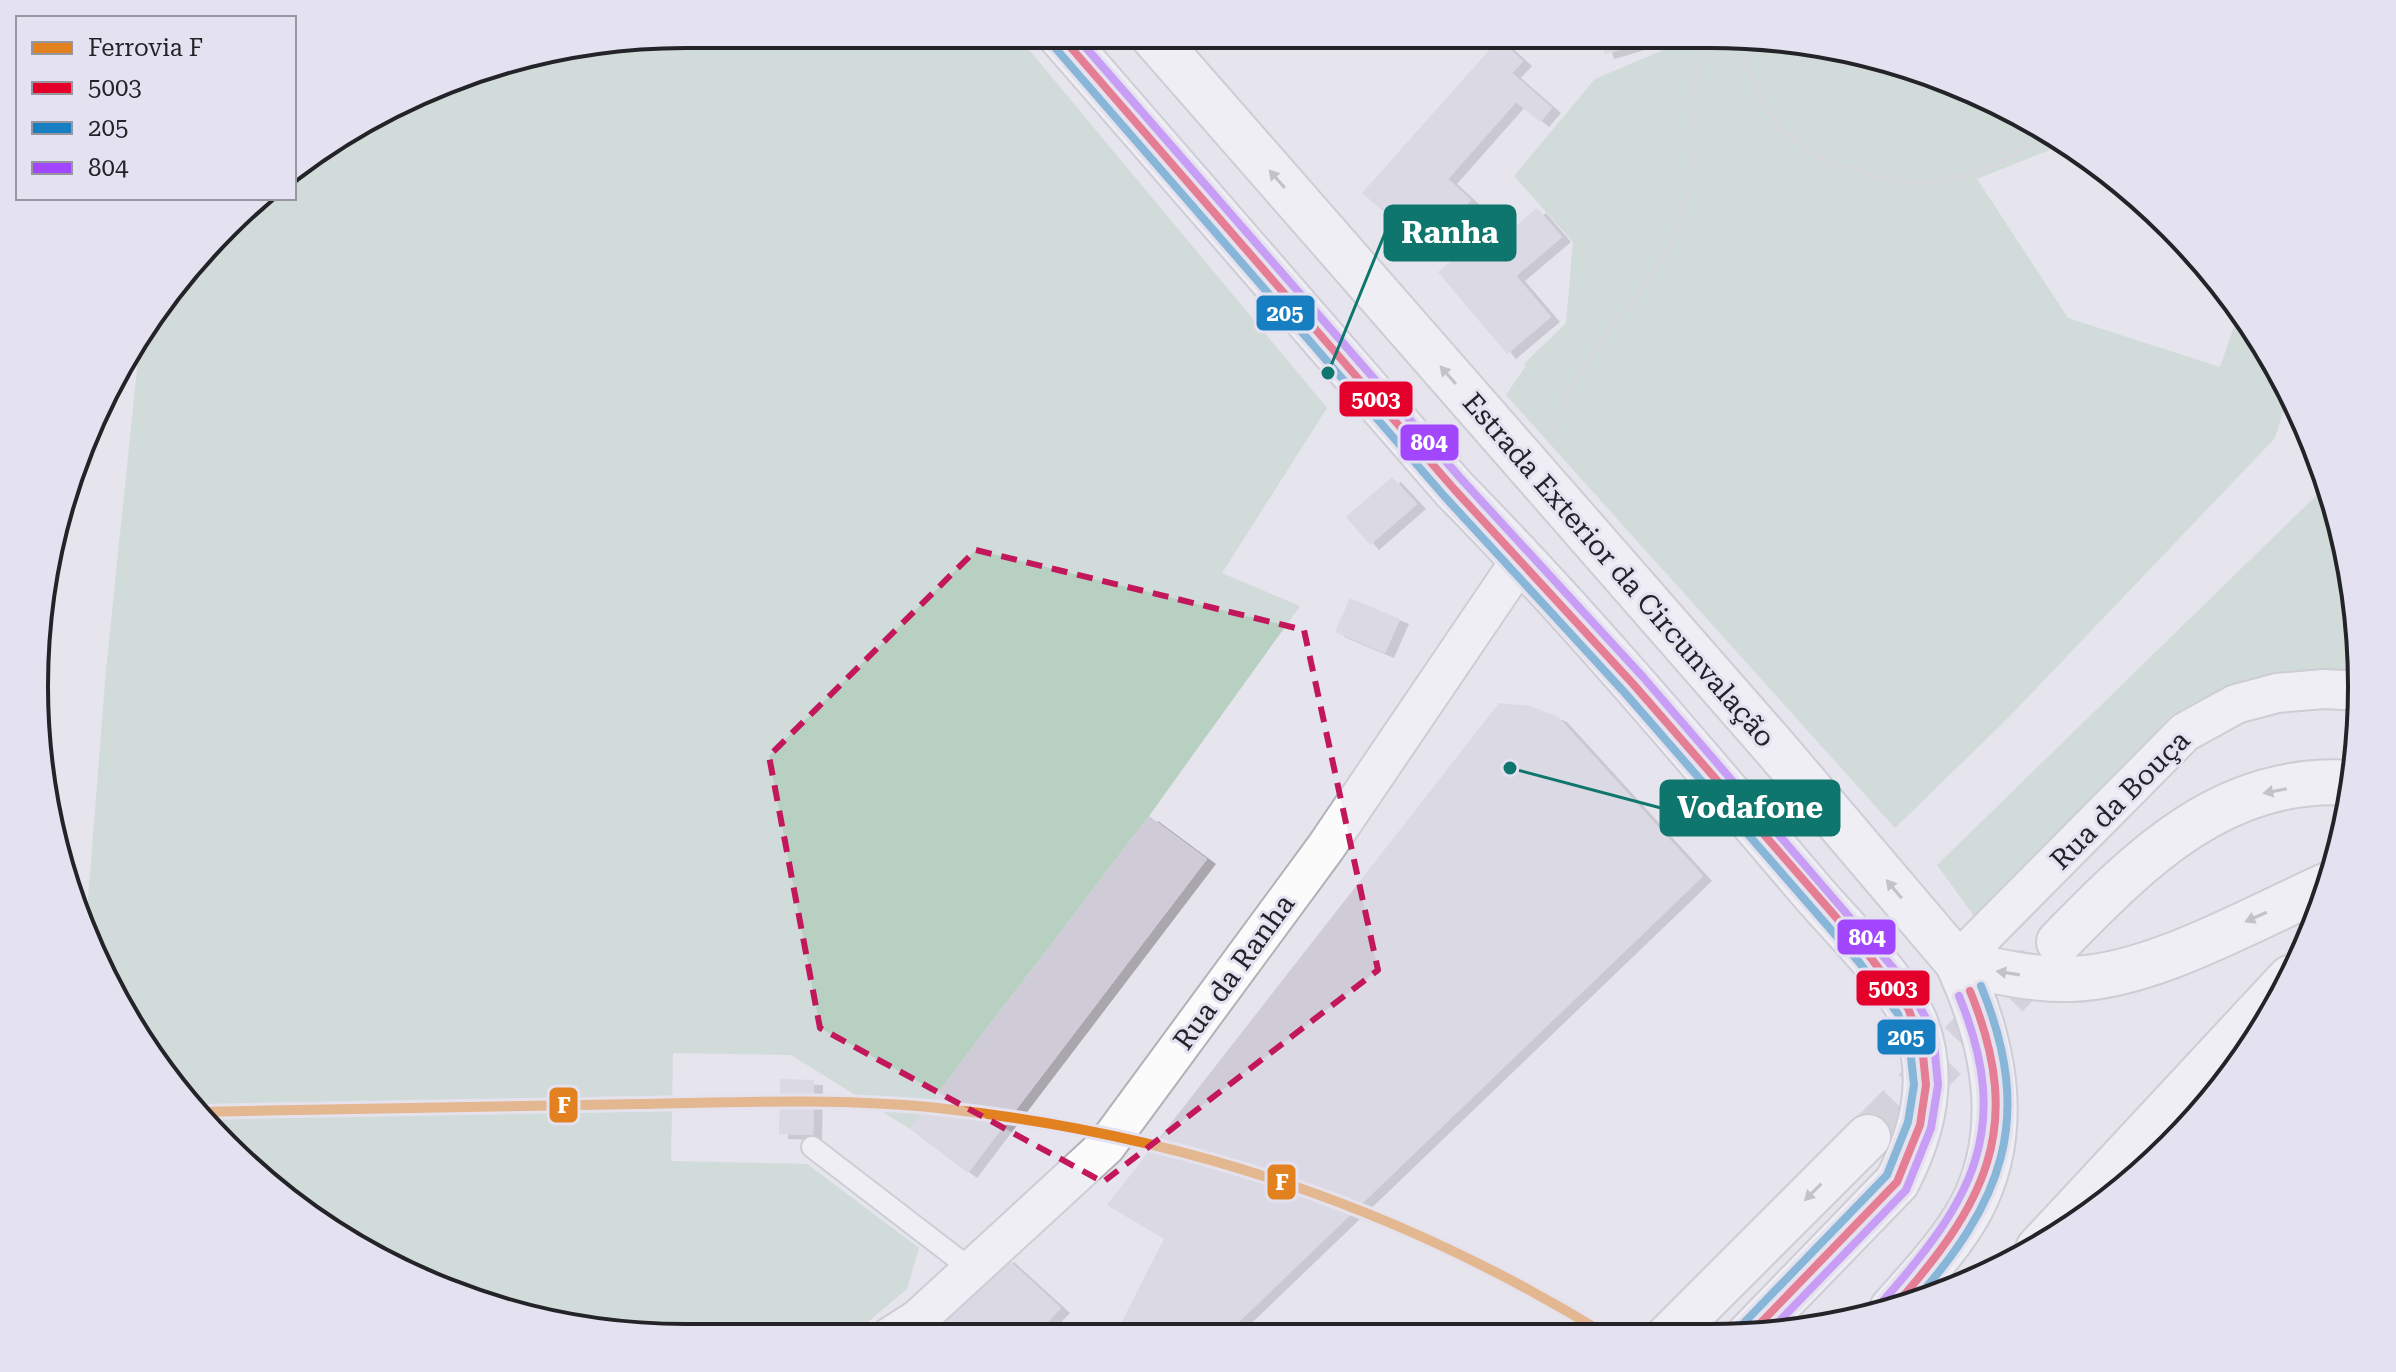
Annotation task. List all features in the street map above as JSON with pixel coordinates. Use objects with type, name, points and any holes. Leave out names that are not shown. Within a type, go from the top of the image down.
[{"type":"main road","points":[[1071,48],[1454,489],[1522,558],[1747,816],[1894,988],[1915,1022],[1925,1055],[1926,1101],[1912,1153],[1897,1182],[1796,1282],[1760,1322]]},
{"type":"main road","name":"Estrada Exterior da Circunvalação","points":[[1163,48],[1776,749],[1950,955],[1975,1001],[1993,1065],[1994,1130],[1986,1173],[1970,1209],[1904,1293]]},
{"type":"main road","points":[[2059,942],[2140,864],[2179,831],[2208,814],[2255,795],[2340,784]]},
{"type":"main road","points":[[1950,955],[2046,978],[2108,974],[2156,961],[2314,891]]},
{"type":"main road","points":[[2078,1206],[2258,1012]]},
{"type":"main road","points":[[1681,1324],[1868,1137]]},
{"type":"street","name":"Rua da Ranha","points":[[910,1324],[1106,1146],[1326,847],[1522,558]]},
{"type":"street","name":"Rua da Bouça","points":[[1950,955],[2185,732],[2236,704],[2277,693],[2348,690]]},
{"type":"lane","points":[[812,1147],[972,1270]]},
{"type":"path","points":[[1549,438],[1574,381],[1673,241],[1690,188],[1690,100],[1699,64],[1709,48]]},
{"type":"path","points":[[1743,49],[1769,115],[1804,150],[1857,172],[1902,184],[1956,179],[1998,165],[2041,141]]},
{"type":"highlighted area","points":[[976,550],[1304,630],[1378,970],[1103,1182],[820,1028],[769,756]]},
{"type":"green space","points":[[1028,48],[1327,408],[1222,573],[1300,606],[1149,816],[910,1129],[791,1055],[673,1053],[671,1161],[807,1164],[919,1248],[907,1289],[865,1324],[644,1323],[562,1312],[521,1302],[442,1275],[367,1239],[265,1166],[206,1107],[156,1040],[114,968],[88,905],[106,670],[138,359],[180,298],[206,265],[265,206],[273,200],[296,200],[296,182],[367,133],[481,82],[562,60],[644,49]]},
{"type":"green space","points":[[1668,48],[1752,49],[1834,60],[1875,70],[1915,82],[1992,114],[2053,149],[1977,179],[2068,318],[2220,367],[2235,324],[2263,367],[2284,409],[2275,438],[2007,719],[1895,828],[1506,395],[1525,367],[1528,371],[1524,364],[1566,323],[1573,242],[1514,176],[1595,79]]},
{"type":"green space","points":[[2318,494],[2343,603],[2348,672],[2284,673],[2263,677],[2220,691],[2172,715],[1974,916],[1937,865]]},
{"type":"building","points":[[1491,48],[1509,48],[1523,61],[1512,73],[1552,108],[1540,122],[1516,102],[1448,179],[1471,200],[1427,249],[1362,193]]},
{"type":"building","points":[[1603,48],[1626,48],[1605,54]]},
{"type":"building","points":[[1537,208],[1562,237],[1516,276],[1551,317],[1507,354],[1438,272],[1490,229],[1500,240]]},
{"type":"building","points":[[1392,477],[1417,504],[1370,545],[1346,517]]},
{"type":"building","points":[[1350,598],[1400,619],[1385,653],[1335,632]]},
{"type":"building","points":[[1499,703],[1530,706],[1558,717],[1703,876],[1237,1324],[1121,1324],[1164,1239],[1107,1205]]},
{"type":"building","points":[[1149,816],[1207,859],[968,1173],[910,1129]]},
{"type":"building","points":[[780,1079],[814,1080],[813,1135],[779,1134]]},
{"type":"building","points":[[1005,1257],[1061,1308],[1046,1324],[944,1324]]},
{"type":"tunnel","points":[[1868,1137],[2049,953]]},
{"type":"rail line","name":"F","points":[[211,1112],[826,1102],[938,1108],[1028,1120],[1203,1158],[1288,1184],[1452,1250],[1588,1324]]},
{"type":"transit line","name":"205","points":[[1055,48],[1445,497],[1625,693],[1859,962],[1898,1014],[1910,1048],[1914,1085],[1908,1122],[1887,1175],[1744,1323]]},
{"type":"transit line","name":"5003","points":[[1071,48],[1454,489],[1634,685],[1868,954],[1908,1008],[1922,1045],[1926,1085],[1920,1125],[1897,1182],[1761,1322]]},
{"type":"transit line","name":"804","points":[[1086,48],[1463,481],[1643,677],[1907,984],[1928,1022],[1934,1043],[1938,1085],[1931,1128],[1906,1190],[1780,1320]]},
{"type":"transit line","name":"205","points":[[1928,1285],[1968,1231],[1988,1195],[2001,1158],[2007,1119],[2006,1078],[1998,1034],[1981,986]]},
{"type":"transit line","name":"5003","points":[[1906,1293],[1951,1235],[1972,1199],[1987,1163],[1995,1125],[1995,1085],[1987,1040],[1970,991]]},
{"type":"transit line","name":"804","points":[[1885,1299],[1940,1230],[1961,1195],[1975,1161],[1983,1125],[1983,1086],[1975,1043],[1959,996]]},
{"type":"place","name":"Ranha","points":[[1328,373]]},
{"type":"place","name":"Vodafone","points":[[1510,768]]}]
